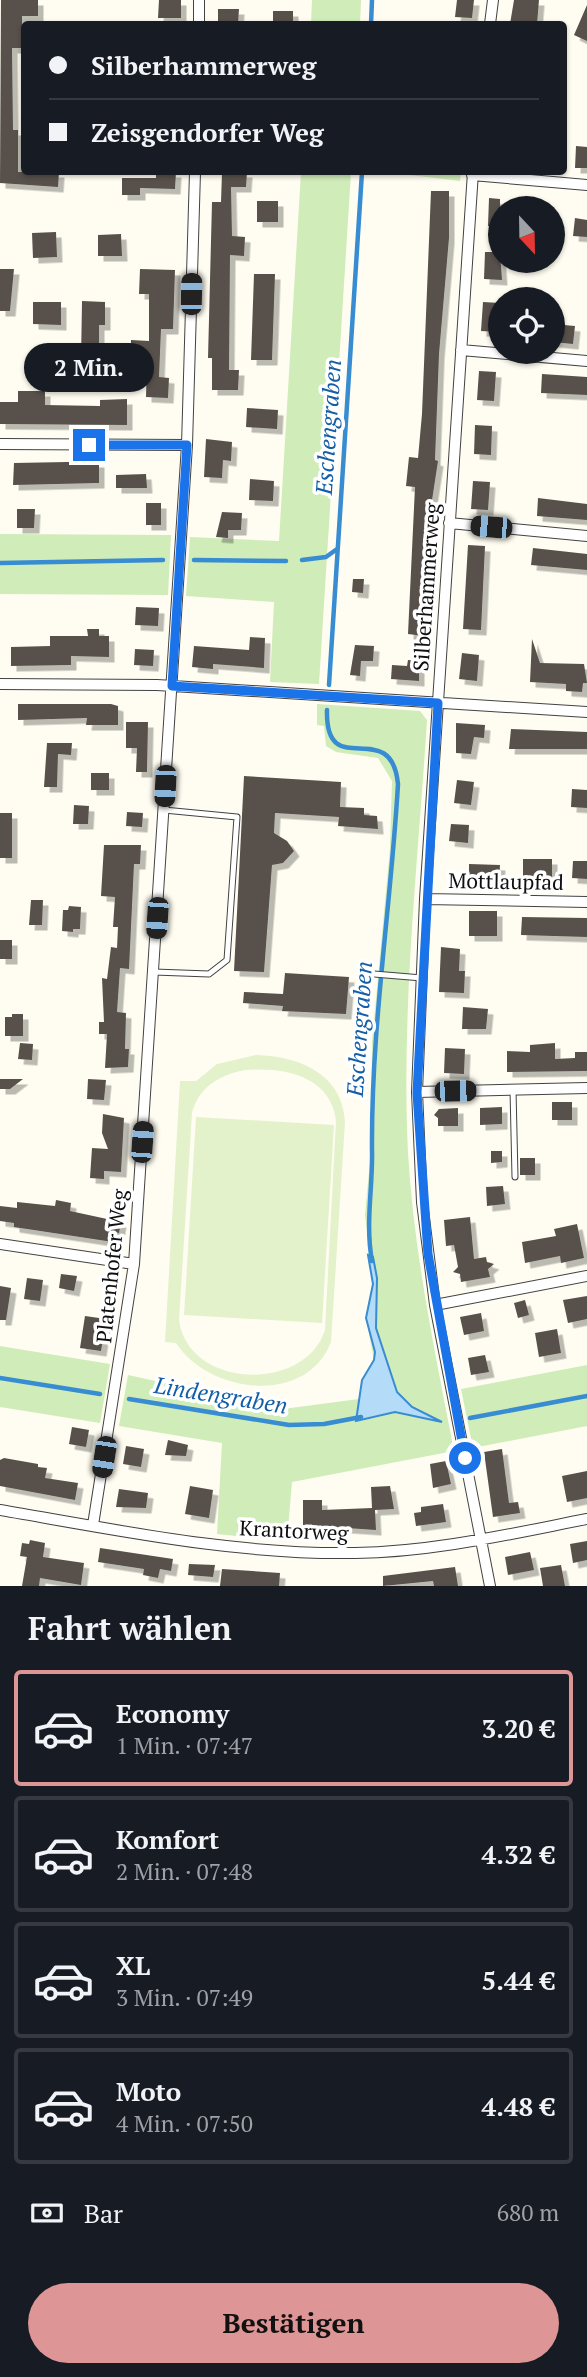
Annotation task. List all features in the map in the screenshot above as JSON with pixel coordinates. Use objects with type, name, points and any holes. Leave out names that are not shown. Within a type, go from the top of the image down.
[{"type":"street","points":[[199,0],[199,21]]},
{"type":"street","points":[[490,21],[493,0]]},
{"type":"street","name":"Platenhofer Weg","points":[[93,1525],[134,1265],[187,445],[195,175]]},
{"type":"street","name":"Silberhammerweg","points":[[472,175],[425,899],[417,1093],[422,1202],[435,1305],[490,1586]]},
{"type":"street","points":[[491,175],[587,185]]},
{"type":"street","points":[[461,350],[587,361]]},
{"type":"street","points":[[0,444],[187,445]]},
{"type":"street","points":[[449,523],[587,536]]},
{"type":"street","points":[[0,684],[172,686],[587,712]]},
{"type":"street","name":"Mottlaupfad","points":[[425,899],[587,902]]},
{"type":"street","points":[[417,1093],[587,1088]]},
{"type":"street","points":[[0,1244],[134,1265]]},
{"type":"street","points":[[435,1305],[587,1276]]},
{"type":"street","name":"Krantorweg","points":[[0,1510],[216,1545],[296,1552],[396,1551],[480,1540],[587,1520]]},
{"type":"lane","points":[[154,972],[209,974],[226,960],[237,817],[164,810]]},
{"type":"lane","points":[[366,974],[423,978]]},
{"type":"lane","points":[[513,1090],[515,1177]]},
{"type":"green space","points":[[312,0],[361,0],[360,21],[311,21]]},
{"type":"green space","points":[[301,175],[351,175],[319,684],[270,682],[274,602],[186,596],[190,537],[279,541]]},
{"type":"green space","points":[[410,175],[461,175],[460,181]]},
{"type":"green space","points":[[0,534],[171,535],[168,595],[0,594]]},
{"type":"green space","points":[[317,704],[420,711],[427,720],[409,990],[406,1099],[411,1191],[420,1266],[454,1451],[292,1482],[287,1541],[217,1534],[222,1443],[119,1426],[128,1375],[283,1409],[359,1399],[362,1380],[374,1360],[366,1318],[373,1279],[365,1215],[371,1150],[372,1042],[390,848],[392,781],[378,758],[336,752],[326,746],[324,726],[317,725]]},
{"type":"green space","points":[[256,1055],[288,1059],[316,1071],[327,1080],[342,1105],[345,1122],[331,1342],[318,1363],[301,1377],[279,1384],[256,1386],[233,1382],[210,1373],[191,1360],[176,1343],[165,1342],[180,1081],[196,1081],[217,1064]],"holes":[[[260,1069],[289,1073],[315,1084],[325,1093],[336,1120],[325,1330],[313,1350],[295,1365],[272,1373],[248,1374],[224,1370],[203,1360],[187,1343],[179,1320],[192,1113],[200,1096],[211,1084],[236,1072]]]},
{"type":"green space","points":[[196,1117],[334,1125],[322,1323],[184,1315]]},
{"type":"green space","points":[[0,1346],[110,1364],[100,1423],[0,1407]]},
{"type":"green space","points":[[587,1365],[587,1426],[473,1448],[461,1389]]},
{"type":"water","points":[[368,1255],[373,1257],[377,1278],[376,1328],[397,1392],[412,1407],[442,1422],[395,1412],[356,1421],[362,1380],[374,1360],[375,1352],[366,1318],[373,1284]]},
{"type":"building","points":[[1,0],[38,0],[38,16],[22,16],[21,48],[12,48],[13,130],[18,130],[18,172],[21,172],[21,175],[59,175],[58,187],[0,183]]},
{"type":"building","points":[[159,0],[181,0],[181,18],[158,18]]},
{"type":"building","points":[[457,0],[474,0],[472,18],[455,17]]},
{"type":"building","points":[[514,0],[539,0],[537,21],[510,21]]},
{"type":"building","points":[[587,5],[587,41],[574,35]]},
{"type":"building","points":[[218,9],[239,9],[238,21],[218,21]]},
{"type":"building","points":[[273,11],[293,11],[293,21],[273,21]]},
{"type":"building","points":[[576,146],[587,147],[587,168],[575,168]]},
{"type":"building","points":[[156,175],[176,175],[175,189],[140,188],[140,195],[122,195],[122,178],[156,178]]},
{"type":"building","points":[[222,175],[247,175],[246,187],[231,187],[232,236],[245,237],[244,256],[230,255],[229,370],[239,370],[238,390],[212,390],[212,358],[208,358],[212,202],[221,202]]},
{"type":"building","points":[[431,191],[449,191],[449,238],[439,354],[435,460],[438,461],[427,533],[424,636],[408,634],[415,487],[406,486],[409,457],[418,458],[422,414]]},
{"type":"building","points":[[257,201],[278,201],[278,222],[257,222]]},
{"type":"building","points":[[575,218],[587,220],[587,237],[573,236]]},
{"type":"building","points":[[56,232],[57,257],[33,258],[32,233]]},
{"type":"building","points":[[121,234],[122,256],[98,256],[98,235]]},
{"type":"building","points":[[485,252],[488,252],[488,273],[502,273],[502,280],[484,279]]},
{"type":"building","points":[[0,269],[14,269],[10,311],[0,311]]},
{"type":"building","points":[[140,269],[175,270],[173,329],[161,329],[159,377],[169,378],[168,398],[146,397],[147,359],[131,359],[131,340],[149,341],[149,294],[139,294]]},
{"type":"building","points":[[254,274],[275,274],[272,360],[251,360]]},
{"type":"building","points":[[82,301],[105,302],[105,325],[99,325],[99,360],[81,360]]},
{"type":"building","points":[[33,302],[61,302],[61,325],[33,324]]},
{"type":"building","points":[[483,302],[488,302],[488,331],[481,331]]},
{"type":"building","points":[[565,325],[575,326],[573,344],[565,343]]},
{"type":"building","points":[[479,371],[496,372],[494,401],[477,400]]},
{"type":"building","points":[[542,374],[587,377],[587,395],[541,393]]},
{"type":"building","points":[[18,391],[45,391],[45,405],[100,406],[100,400],[127,399],[127,425],[0,424],[0,402],[18,402]]},
{"type":"building","points":[[247,408],[278,410],[277,429],[246,427]]},
{"type":"building","points":[[475,425],[492,426],[491,455],[474,454]]},
{"type":"building","points":[[206,439],[232,442],[231,461],[223,460],[222,478],[204,477]]},
{"type":"building","points":[[99,462],[99,483],[13,485],[14,463]]},
{"type":"building","points":[[146,474],[147,488],[116,488],[116,475]]},
{"type":"building","points":[[250,479],[274,481],[273,501],[249,500]]},
{"type":"building","points":[[473,481],[490,482],[488,510],[471,509]]},
{"type":"building","points":[[538,498],[587,504],[587,520],[537,516]]},
{"type":"building","points":[[146,503],[161,503],[161,525],[146,525]]},
{"type":"building","points":[[17,509],[35,509],[34,528],[17,528]]},
{"type":"building","points":[[222,512],[242,513],[241,530],[228,530],[228,538],[216,537]]},
{"type":"building","points":[[468,545],[485,546],[481,630],[463,629]]},
{"type":"building","points":[[533,548],[587,554],[587,570],[531,565]]},
{"type":"building","points":[[353,579],[364,579],[363,593],[352,592]]},
{"type":"building","points":[[136,607],[159,608],[158,626],[135,625]]},
{"type":"building","points":[[87,629],[99,629],[99,636],[109,636],[109,657],[71,656],[71,665],[11,666],[11,647],[50,646],[50,636],[88,636]]},
{"type":"building","points":[[250,637],[265,638],[264,668],[213,664],[213,669],[192,667],[194,646],[249,650]]},
{"type":"building","points":[[532,639],[540,663],[584,664],[587,683],[583,683],[582,692],[566,691],[566,684],[530,682]]},
{"type":"building","points":[[355,645],[374,646],[373,661],[361,661],[360,676],[350,675]]},
{"type":"building","points":[[135,649],[154,650],[153,666],[134,665]]},
{"type":"building","points":[[462,653],[479,655],[477,681],[459,679]]},
{"type":"building","points":[[408,660],[419,661],[419,681],[391,679],[392,665],[407,666]]},
{"type":"building","points":[[18,704],[111,704],[118,706],[118,725],[86,725],[87,718],[18,720]]},
{"type":"building","points":[[126,722],[148,722],[147,772],[136,772],[137,748],[126,748]]},
{"type":"building","points":[[456,723],[485,725],[484,738],[474,737],[471,754],[456,753]]},
{"type":"building","points":[[511,729],[587,732],[587,749],[509,749]]},
{"type":"building","points":[[47,743],[72,743],[71,755],[58,754],[57,787],[44,787]]},
{"type":"building","points":[[91,773],[109,773],[109,790],[91,790]]},
{"type":"building","points":[[244,776],[341,782],[340,807],[364,808],[364,815],[377,816],[378,829],[338,826],[339,817],[275,813],[274,833],[287,841],[294,851],[283,863],[272,865],[264,972],[234,971]]},
{"type":"building","points":[[457,780],[474,782],[471,805],[454,803]]},
{"type":"building","points":[[572,789],[587,790],[587,808],[571,807]]},
{"type":"building","points":[[74,805],[89,806],[88,824],[73,824]]},
{"type":"building","points":[[127,812],[143,813],[142,827],[126,826]]},
{"type":"building","points":[[0,813],[12,813],[12,858],[0,858]]},
{"type":"building","points":[[451,824],[469,825],[468,843],[449,841]]},
{"type":"building","points":[[104,845],[141,845],[140,864],[134,864],[129,969],[120,968],[117,1012],[126,1013],[125,1049],[129,1049],[128,1067],[105,1068],[107,1034],[99,1034],[99,1022],[104,1022],[102,978],[107,979],[111,947],[117,948],[118,927],[113,927],[115,897],[101,896]]},
{"type":"building","points":[[523,859],[552,859],[552,879],[523,879]]},
{"type":"building","points":[[573,861],[587,861],[587,879],[572,878]]},
{"type":"building","points":[[469,864],[500,865],[499,883],[469,882]]},
{"type":"building","points":[[31,900],[43,900],[42,925],[29,925]]},
{"type":"building","points":[[69,906],[81,907],[80,929],[73,929],[73,932],[62,931],[63,910],[68,910]]},
{"type":"building","points":[[469,911],[497,911],[497,936],[469,936]]},
{"type":"building","points":[[522,917],[587,918],[587,937],[521,935]]},
{"type":"building","points":[[0,940],[12,940],[12,959],[0,959]]},
{"type":"building","points":[[441,947],[460,949],[459,971],[465,971],[464,993],[439,992]]},
{"type":"building","points":[[285,973],[349,977],[346,1014],[282,1011],[283,1006],[243,1003],[244,992],[283,994]]},
{"type":"building","points":[[463,1007],[488,1009],[486,1029],[462,1029]]},
{"type":"building","points":[[12,1014],[23,1014],[23,1036],[5,1036],[5,1017],[12,1017]]},
{"type":"building","points":[[20,1043],[33,1044],[32,1060],[18,1059]]},
{"type":"building","points":[[555,1043],[555,1059],[575,1058],[575,1052],[587,1052],[587,1071],[507,1072],[507,1051],[530,1052],[530,1045]]},
{"type":"building","points":[[445,1048],[465,1049],[464,1074],[444,1073]]},
{"type":"building","points":[[0,1079],[23,1079],[10,1089],[0,1089]]},
{"type":"building","points":[[88,1079],[106,1080],[104,1100],[87,1099]]},
{"type":"building","points":[[552,1102],[572,1102],[572,1120],[552,1120]]},
{"type":"building","points":[[502,1107],[502,1124],[480,1125],[480,1108]]},
{"type":"building","points":[[458,1108],[458,1126],[438,1126],[438,1118],[434,1115],[439,1109]]},
{"type":"building","points":[[103,1114],[124,1118],[121,1172],[104,1171],[104,1179],[90,1178],[92,1148],[108,1149],[102,1133]]},
{"type":"building","points":[[491,1151],[502,1151],[502,1162],[491,1163]]},
{"type":"building","points":[[520,1158],[535,1158],[535,1175],[520,1175]]},
{"type":"building","points":[[503,1186],[505,1204],[487,1206],[486,1187]]},
{"type":"building","points":[[56,1200],[71,1203],[70,1211],[121,1222],[119,1233],[115,1232],[113,1242],[14,1227],[14,1223],[0,1221],[0,1206],[17,1208],[17,1202],[55,1206]]},
{"type":"building","points":[[470,1217],[474,1259],[486,1257],[487,1262],[494,1264],[488,1269],[490,1277],[461,1282],[460,1274],[453,1272],[458,1267],[454,1245],[446,1246],[444,1220]]},
{"type":"building","points":[[577,1224],[584,1258],[561,1263],[560,1256],[525,1263],[522,1242],[556,1236],[554,1229]]},
{"type":"building","points":[[61,1274],[77,1276],[74,1291],[59,1288]]},
{"type":"building","points":[[27,1278],[43,1280],[40,1301],[24,1299]]},
{"type":"building","points":[[0,1286],[11,1288],[6,1320],[0,1320]]},
{"type":"building","points":[[587,1296],[587,1319],[568,1323],[563,1300]]},
{"type":"building","points":[[525,1300],[529,1315],[518,1318],[514,1303]]},
{"type":"building","points":[[481,1313],[484,1331],[464,1335],[460,1317]]},
{"type":"building","points":[[85,1316],[106,1319],[101,1351],[80,1348]]},
{"type":"building","points":[[557,1329],[561,1353],[539,1357],[535,1333]]},
{"type":"building","points":[[485,1355],[489,1372],[471,1375],[468,1358]]},
{"type":"building","points":[[72,1427],[89,1430],[86,1447],[69,1444]]},
{"type":"building","points":[[168,1440],[188,1445],[186,1456],[165,1455]]},
{"type":"building","points":[[126,1446],[144,1449],[141,1467],[123,1464]]},
{"type":"building","points":[[502,1449],[509,1503],[518,1502],[520,1513],[493,1517],[484,1452]]},
{"type":"building","points":[[4,1458],[47,1468],[45,1478],[78,1483],[75,1500],[0,1486],[0,1460]]},
{"type":"building","points":[[446,1461],[451,1484],[433,1488],[430,1464]]},
{"type":"building","points":[[587,1471],[587,1498],[567,1502],[562,1476]]},
{"type":"building","points":[[190,1486],[213,1490],[209,1518],[185,1514]]},
{"type":"building","points":[[390,1486],[394,1509],[375,1510],[376,1530],[303,1525],[303,1500],[322,1500],[322,1510],[372,1508],[371,1487]]},
{"type":"building","points":[[119,1489],[148,1493],[146,1508],[116,1507]]},
{"type":"building","points":[[443,1504],[446,1522],[416,1526],[414,1513],[421,1512],[421,1507]]},
{"type":"building","points":[[30,1540],[45,1543],[43,1557],[84,1563],[81,1585],[40,1578],[39,1586],[22,1586],[27,1557],[20,1556],[22,1543],[29,1544]]},
{"type":"building","points":[[587,1541],[587,1560],[573,1563],[570,1544]]},
{"type":"building","points":[[100,1548],[173,1559],[171,1571],[160,1569],[158,1578],[143,1575],[144,1569],[98,1562]]},
{"type":"building","points":[[530,1552],[534,1570],[508,1575],[505,1557]]},
{"type":"building","points":[[189,1564],[215,1565],[213,1577],[188,1575]]},
{"type":"building","points":[[561,1565],[565,1586],[543,1586],[540,1568]]},
{"type":"building","points":[[455,1567],[458,1586],[434,1586],[433,1581],[383,1586],[383,1576]]},
{"type":"building","points":[[222,1569],[280,1573],[279,1586],[220,1586]]},
{"type":"waterway","name":"Eschengraben","points":[[371,21],[372,0]]},
{"type":"waterway","name":"Eschengraben","points":[[329,685],[362,175]]},
{"type":"waterway","points":[[302,560],[326,557],[337,549]]},
{"type":"waterway","points":[[0,563],[163,560]]},
{"type":"waterway","points":[[194,560],[286,561]]},
{"type":"waterway","name":"Eschengraben","points":[[327,710],[329,732],[336,743],[384,753],[393,764],[398,784],[375,1058],[369,1219],[372,1261]]},
{"type":"waterway","points":[[0,1378],[100,1394]]},
{"type":"waterway","points":[[470,1418],[587,1396]]},
{"type":"waterway","name":"Lindengraben","points":[[129,1399],[289,1425],[324,1424],[361,1417]]},
{"type":"route","points":[[89,445],[187,445],[172,686],[438,703],[425,899],[417,1093],[422,1202],[428,1254],[435,1305],[465,1458]]}]
